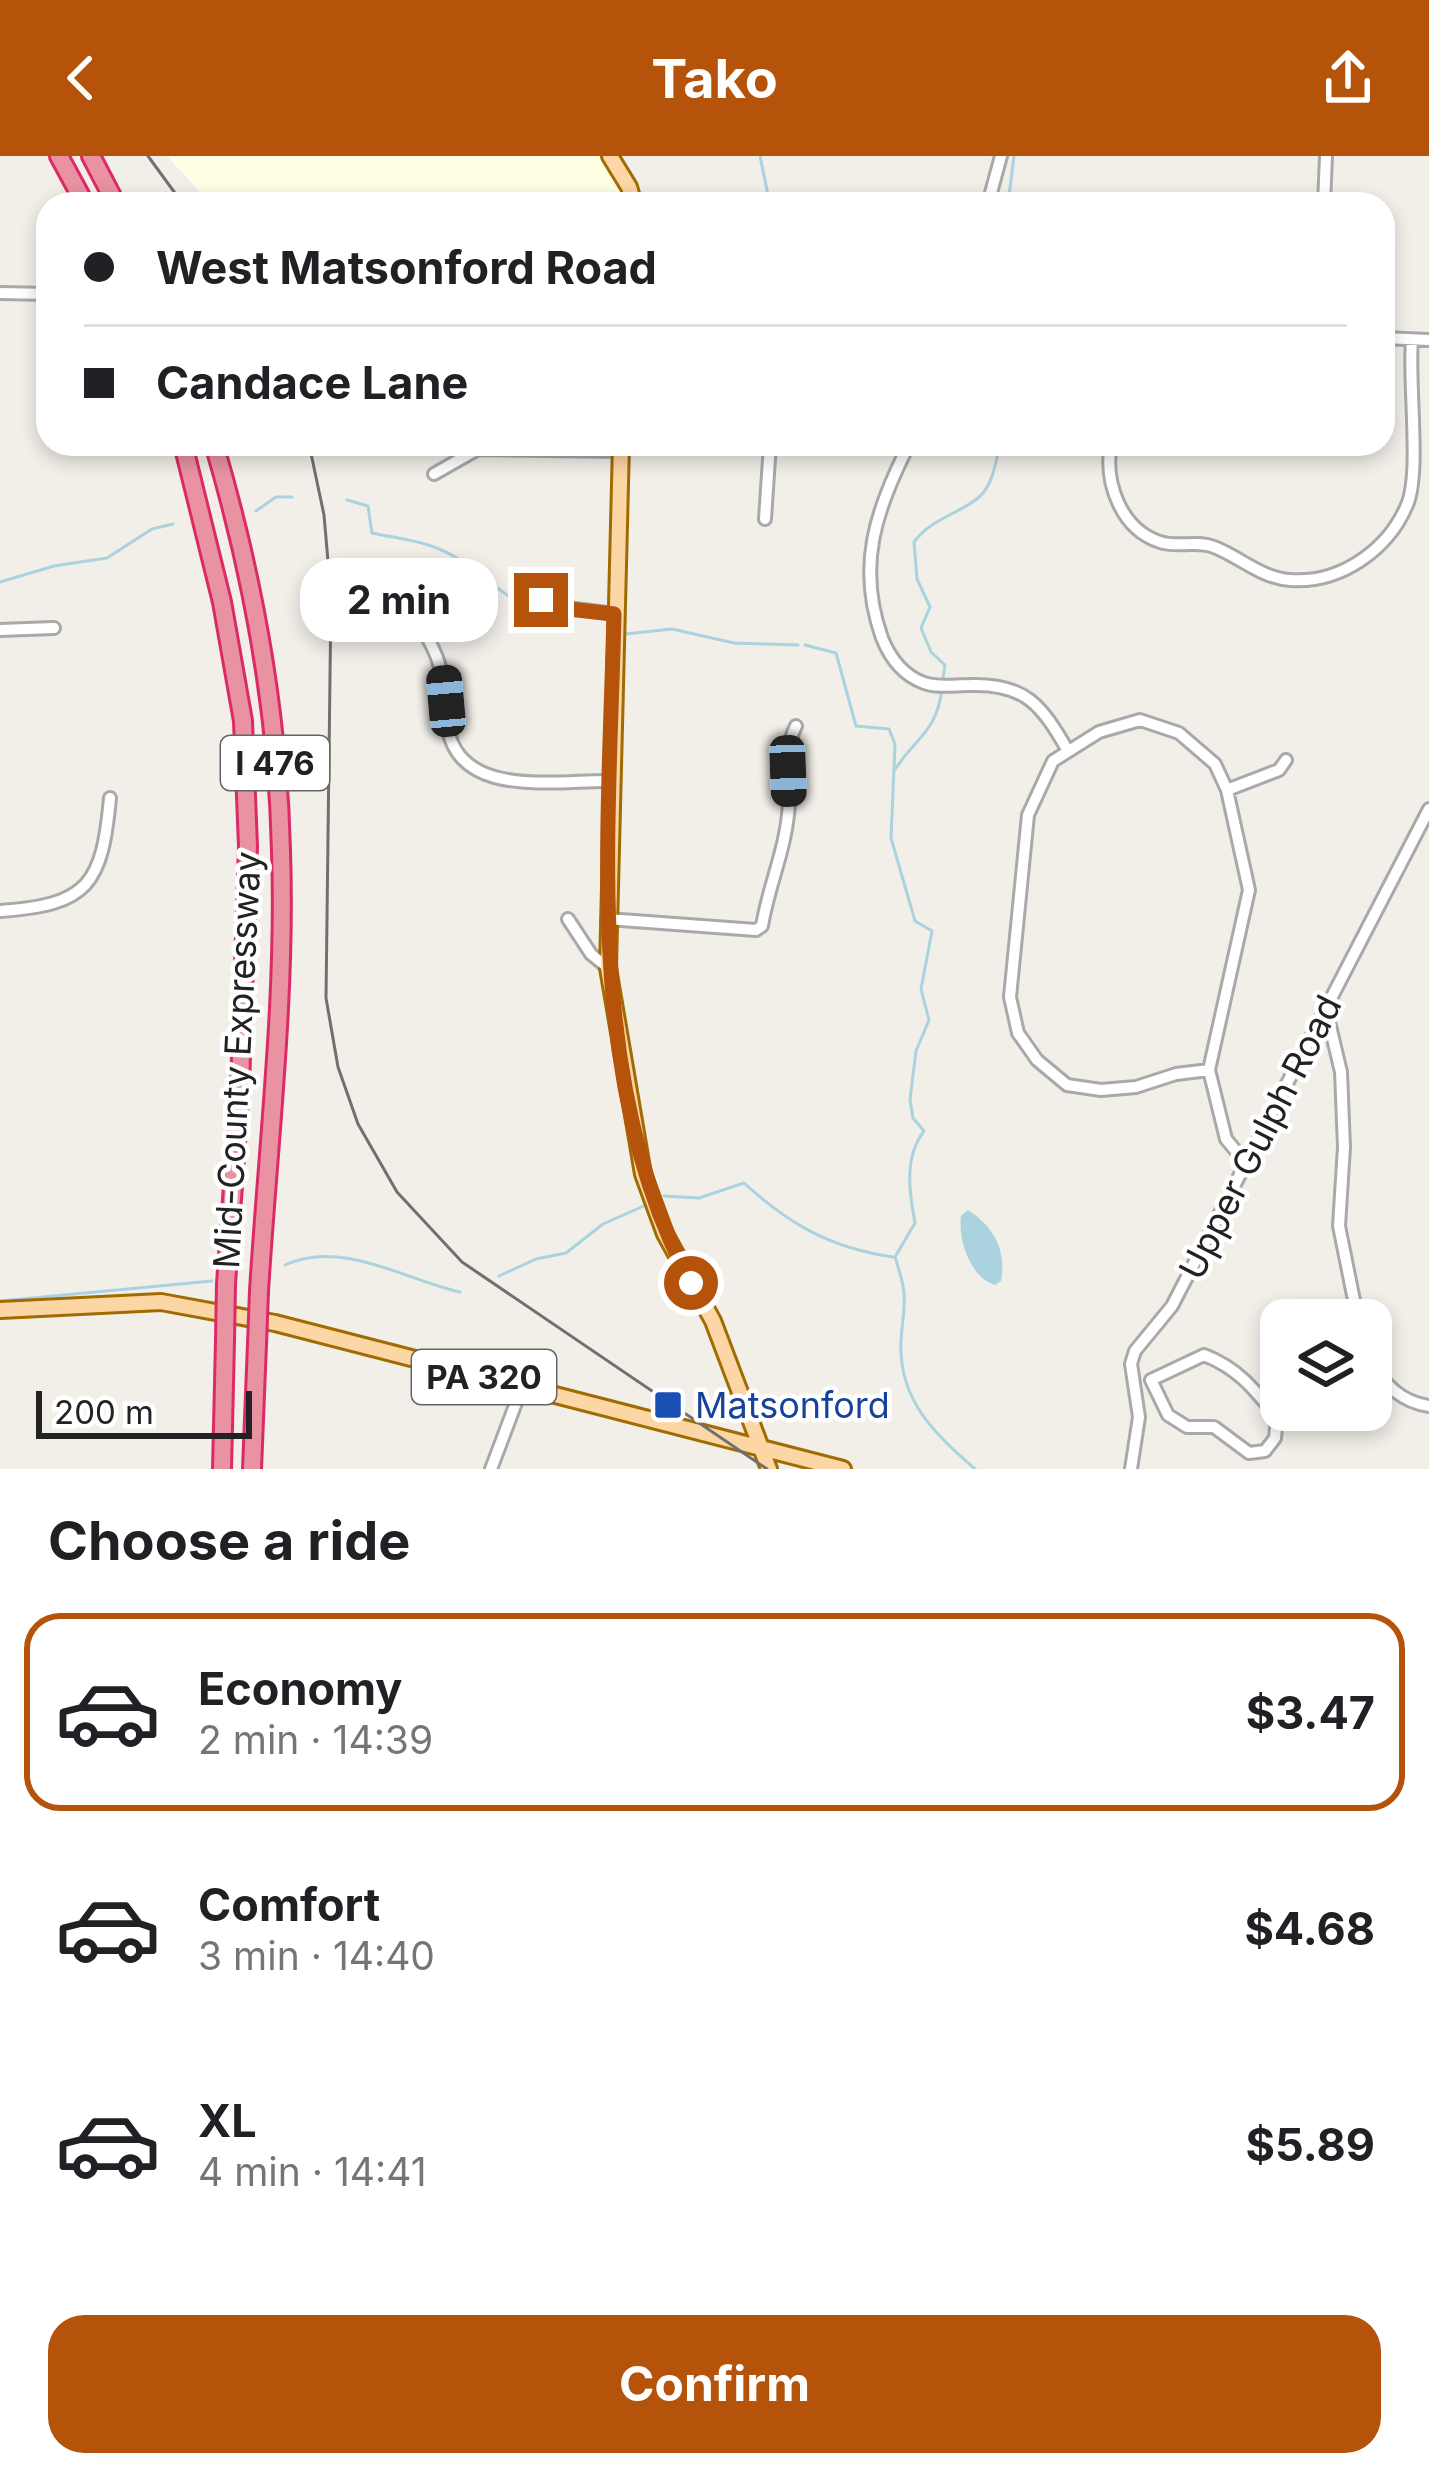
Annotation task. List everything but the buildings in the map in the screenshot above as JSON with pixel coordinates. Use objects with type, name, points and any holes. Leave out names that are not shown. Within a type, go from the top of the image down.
[{"type":"highway","points":[[59,156],[78,192]]},
{"type":"highway","points":[[91,156],[110,192]]},
{"type":"highway","name":"Mid-County Expressway","points":[[186,456],[222,602],[243,721],[247,868],[240,1086],[226,1284],[222,1469]]},
{"type":"highway","name":"Mid-County Expressway","points":[[217,456],[260,637],[281,848],[282,920],[252,1469]]},
{"type":"main road","points":[[610,156],[630,192]]},
{"type":"main road","points":[[621,456],[608,968],[646,1183],[672,1247],[712,1321],[769,1469]]},
{"type":"main road","name":"PA 320","points":[[0,1310],[161,1302],[275,1323],[843,1469]]},
{"type":"main road","points":[[752,1421],[803,1459]]},
{"type":"street","points":[[991,192],[1001,156]]},
{"type":"street","points":[[1324,192],[1326,156]]},
{"type":"street","points":[[0,293],[36,294]]},
{"type":"street","points":[[1395,339],[1429,340]]},
{"type":"street","points":[[1108,456],[1106,468],[1112,492],[1139,532],[1166,544],[1207,544],[1250,568],[1289,580],[1330,576],[1380,546],[1410,500],[1412,340]]},
{"type":"street","points":[[434,474],[466,456]]},
{"type":"street","points":[[765,519],[769,456]]},
{"type":"street","points":[[904,456],[871,539],[869,599],[887,651],[916,680],[939,686],[990,684],[1029,698],[1042,708],[1068,751]]},
{"type":"street","points":[[517,580],[552,606],[614,614]]},
{"type":"street","points":[[421,627],[440,658],[448,729],[454,752],[465,764],[478,774],[498,779],[610,781]]},
{"type":"street","points":[[0,630],[54,628]]},
{"type":"street","points":[[1209,1070],[1136,1087],[1101,1090],[1067,1085],[1037,1060],[1018,1033],[1010,997],[1028,815],[1053,761],[1099,732],[1139,720],[1180,733],[1215,764],[1227,790],[1249,890],[1209,1070],[1226,1139],[1245,1162]]},
{"type":"street","points":[[608,919],[756,930],[762,926],[768,891],[784,851],[790,800],[787,742],[796,726]]},
{"type":"street","points":[[1227,790],[1279,770],[1286,760]]},
{"type":"street","points":[[0,911],[61,902],[89,881],[105,851],[110,798]]},
{"type":"street","name":"Upper Gulph Road","points":[[1131,1469],[1139,1417],[1133,1379],[1136,1351],[1172,1306],[1429,809]]},
{"type":"street","points":[[568,919],[591,954],[608,968]]},
{"type":"street","points":[[1326,1010],[1342,1072],[1340,1226],[1354,1299]]},
{"type":"street","points":[[1133,1379],[1151,1380],[1204,1355],[1227,1364],[1277,1417],[1275,1438],[1265,1451],[1249,1453],[1214,1427],[1187,1427],[1168,1415],[1151,1380]]},
{"type":"street","points":[[491,1469],[522,1387]]},
{"type":"street","points":[[1392,1389],[1429,1406]]},
{"type":"shaded area","points":[[167,156],[610,156],[628,192],[200,192]]},
{"type":"water","points":[[968,1210],[985,1223],[1000,1249],[1001,1281],[995,1285],[979,1274],[964,1247],[961,1216]]},
{"type":"waterway","points":[[760,156],[767,192]]},
{"type":"waterway","points":[[1010,192],[1014,156]]},
{"type":"waterway","points":[[943,679],[945,665],[931,652],[921,628],[930,607],[917,579],[914,542],[983,493],[997,456]]},
{"type":"waterway","points":[[256,511],[276,497],[292,497]]},
{"type":"waterway","points":[[347,500],[368,506],[372,533],[439,549],[525,607],[555,620]]},
{"type":"waterway","points":[[0,582],[54,566],[107,558],[152,529],[173,524]]},
{"type":"waterway","points":[[626,634],[672,629],[734,643],[798,645]]},
{"type":"waterway","points":[[805,645],[836,653],[856,726],[889,729],[895,744],[891,838],[915,921],[932,931],[921,989],[929,1020],[916,1051],[910,1100],[913,1118],[924,1131],[911,1163],[915,1223],[895,1257],[904,1299],[902,1362],[922,1414],[975,1469]]},
{"type":"waterway","points":[[894,771],[930,725],[942,689]]},
{"type":"waterway","points":[[664,1196],[699,1198],[744,1183],[812,1232],[850,1248],[893,1257]]},
{"type":"waterway","points":[[499,1276],[536,1259],[566,1253],[603,1224],[646,1205]]},
{"type":"waterway","points":[[285,1265],[328,1256],[350,1259],[460,1292]]},
{"type":"waterway","points":[[0,1301],[212,1281]]},
{"type":"tram line","points":[[148,156],[174,192]]},
{"type":"tram line","points":[[312,456],[324,515],[331,596],[326,998],[338,1067],[358,1124],[397,1192],[462,1262],[767,1469]]},
{"type":"place","name":"Matsonford","points":[[668,1405]]},
{"type":"route","points":[[541,600],[560,608],[614,614],[608,968],[643,1172],[659,1219],[691,1283]]}]
